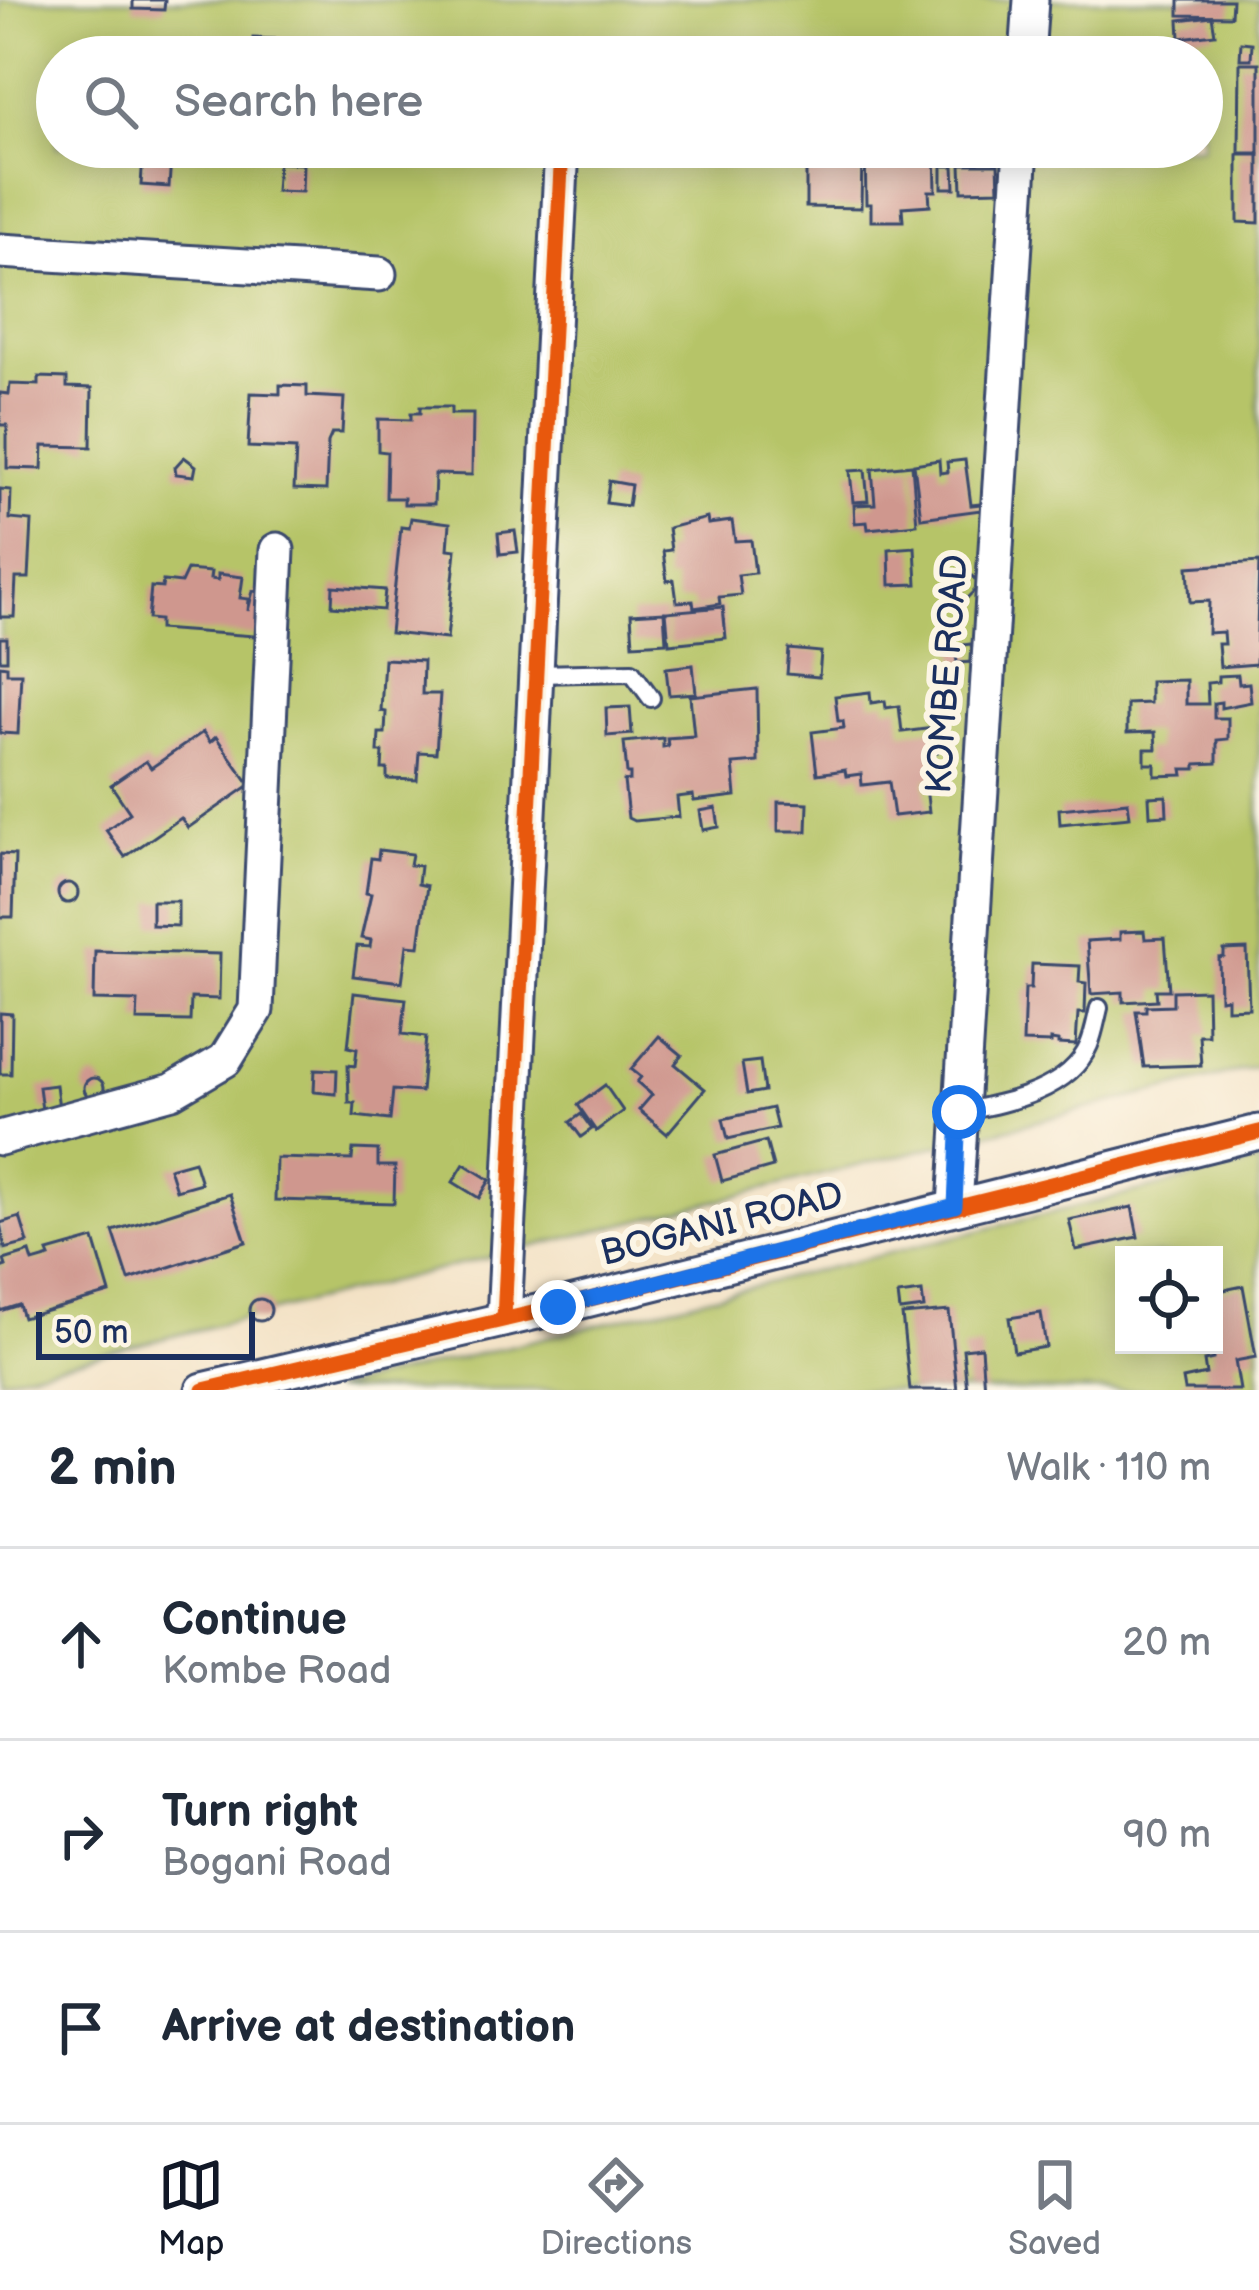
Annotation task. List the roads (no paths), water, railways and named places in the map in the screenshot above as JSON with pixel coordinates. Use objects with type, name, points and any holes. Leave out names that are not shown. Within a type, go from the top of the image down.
[{"type":"street","points":[[1028,36],[1031,0]]},
{"type":"street","points":[[504,1318],[561,168]]},
{"type":"street","name":"KOMBE ROAD","points":[[955,1206],[1020,168]]},
{"type":"street","points":[[0,251],[379,274]]},
{"type":"street","points":[[0,1138],[172,1091],[225,1060],[256,1010],[277,550]]},
{"type":"street","name":"BOGANI ROAD","points":[[203,1390],[1259,1132]]},
{"type":"lane","points":[[536,674],[632,672],[651,698]]},
{"type":"lane","points":[[959,1112],[1031,1094],[1066,1072],[1089,1046],[1099,1008]]}]
